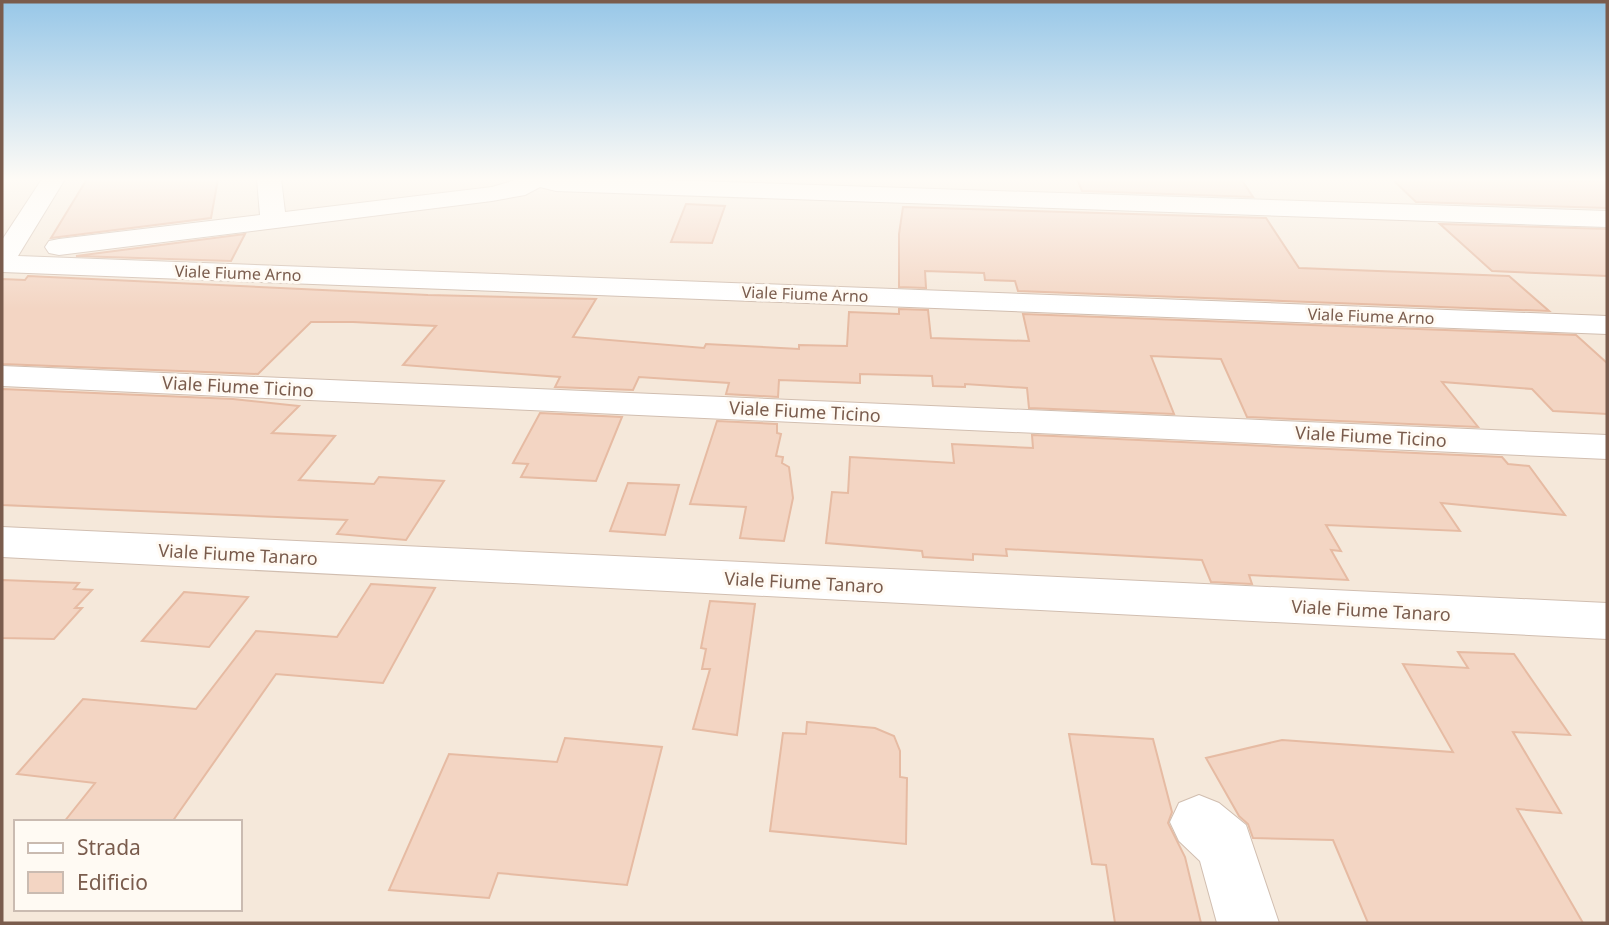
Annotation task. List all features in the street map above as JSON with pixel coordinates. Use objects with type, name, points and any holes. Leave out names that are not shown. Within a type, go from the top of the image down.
[{"type":"street","points":[[4,257],[26,222]]},
{"type":"street","points":[[4,257],[271,222]]},
{"type":"street","name":"Viale Fiume Arno","points":[[4,257],[1607,325]]},
{"type":"street","name":"Viale Fiume Ticino","points":[[2,376],[1607,447]]},
{"type":"street","name":"Viale Fiume Tanaro","points":[[2,542],[1607,621]]},
{"type":"street","points":[[1199,822],[1225,845],[1248,923]]},
{"type":"shaded area","points":[[2,222],[1607,222],[1607,923],[2,923]]},
{"type":"building","points":[[61,222],[178,222],[51,238]]},
{"type":"building","points":[[679,222],[719,222],[712,243],[671,242]]},
{"type":"building","points":[[901,222],[1269,222],[1299,268],[1509,276],[1549,311],[1018,291],[1015,281],[985,280],[984,273],[925,271],[926,288],[899,287]]},
{"type":"building","points":[[1440,224],[1607,229],[1607,276],[1492,271]]},
{"type":"building","points":[[245,234],[231,261],[76,256]]},
{"type":"building","points":[[28,276],[428,295],[596,299],[573,337],[704,348],[706,344],[799,349],[799,345],[847,346],[849,312],[899,314],[899,309],[928,310],[931,338],[1029,341],[1023,314],[1576,335],[1607,363],[1607,414],[1553,411],[1532,389],[1442,382],[1478,427],[1247,417],[1221,359],[1151,356],[1174,414],[1029,408],[1027,388],[965,384],[965,387],[933,386],[932,376],[860,374],[860,383],[779,380],[778,397],[726,394],[729,383],[639,377],[633,390],[555,387],[560,377],[403,365],[436,326],[353,322],[311,322],[258,374],[2,364],[2,279],[25,280]]},
{"type":"building","points":[[2,389],[233,399],[299,406],[272,433],[335,436],[299,480],[374,484],[379,477],[444,481],[406,540],[337,534],[347,520],[2,505]]},
{"type":"building","points":[[540,413],[622,417],[596,481],[521,477],[528,464],[513,463]]},
{"type":"building","points":[[717,421],[777,424],[777,433],[781,434],[776,456],[783,457],[782,463],[789,467],[793,498],[784,541],[740,538],[746,507],[690,504]]},
{"type":"building","points":[[1032,435],[1502,457],[1508,464],[1529,466],[1565,515],[1441,503],[1460,531],[1326,525],[1341,551],[1331,550],[1348,580],[1249,575],[1252,584],[1211,582],[1202,560],[1006,549],[1007,556],[973,554],[973,560],[923,557],[922,551],[826,543],[832,492],[848,493],[850,457],[954,463],[952,444],[1033,448]]},
{"type":"building","points":[[628,483],[679,485],[665,535],[610,531]]},
{"type":"building","points":[[2,580],[79,583],[74,589],[92,590],[75,608],[82,608],[54,639],[2,638]]},
{"type":"building","points":[[371,584],[435,588],[383,683],[276,674],[173,820],[66,820],[95,783],[17,774],[83,699],[196,709],[256,631],[337,637]]},
{"type":"building","points":[[184,592],[248,597],[209,647],[142,641]]},
{"type":"building","points":[[710,601],[755,604],[737,735],[693,729],[710,669],[702,669],[706,649],[701,648]]},
{"type":"building","points":[[1458,652],[1514,654],[1570,735],[1513,732],[1561,813],[1517,809],[1583,923],[1368,923],[1333,840],[1253,838],[1248,824],[1239,816],[1206,758],[1282,740],[1453,752],[1403,664],[1468,668]]},
{"type":"building","points":[[807,722],[875,728],[894,736],[900,751],[900,777],[907,778],[906,844],[770,831],[783,733],[806,734]]},
{"type":"building","points":[[1069,734],[1153,739],[1172,812],[1168,823],[1185,857],[1201,923],[1115,923],[1106,865],[1092,864]]},
{"type":"building","points":[[565,738],[662,747],[627,885],[498,873],[489,898],[389,890],[449,754],[557,762]]}]
